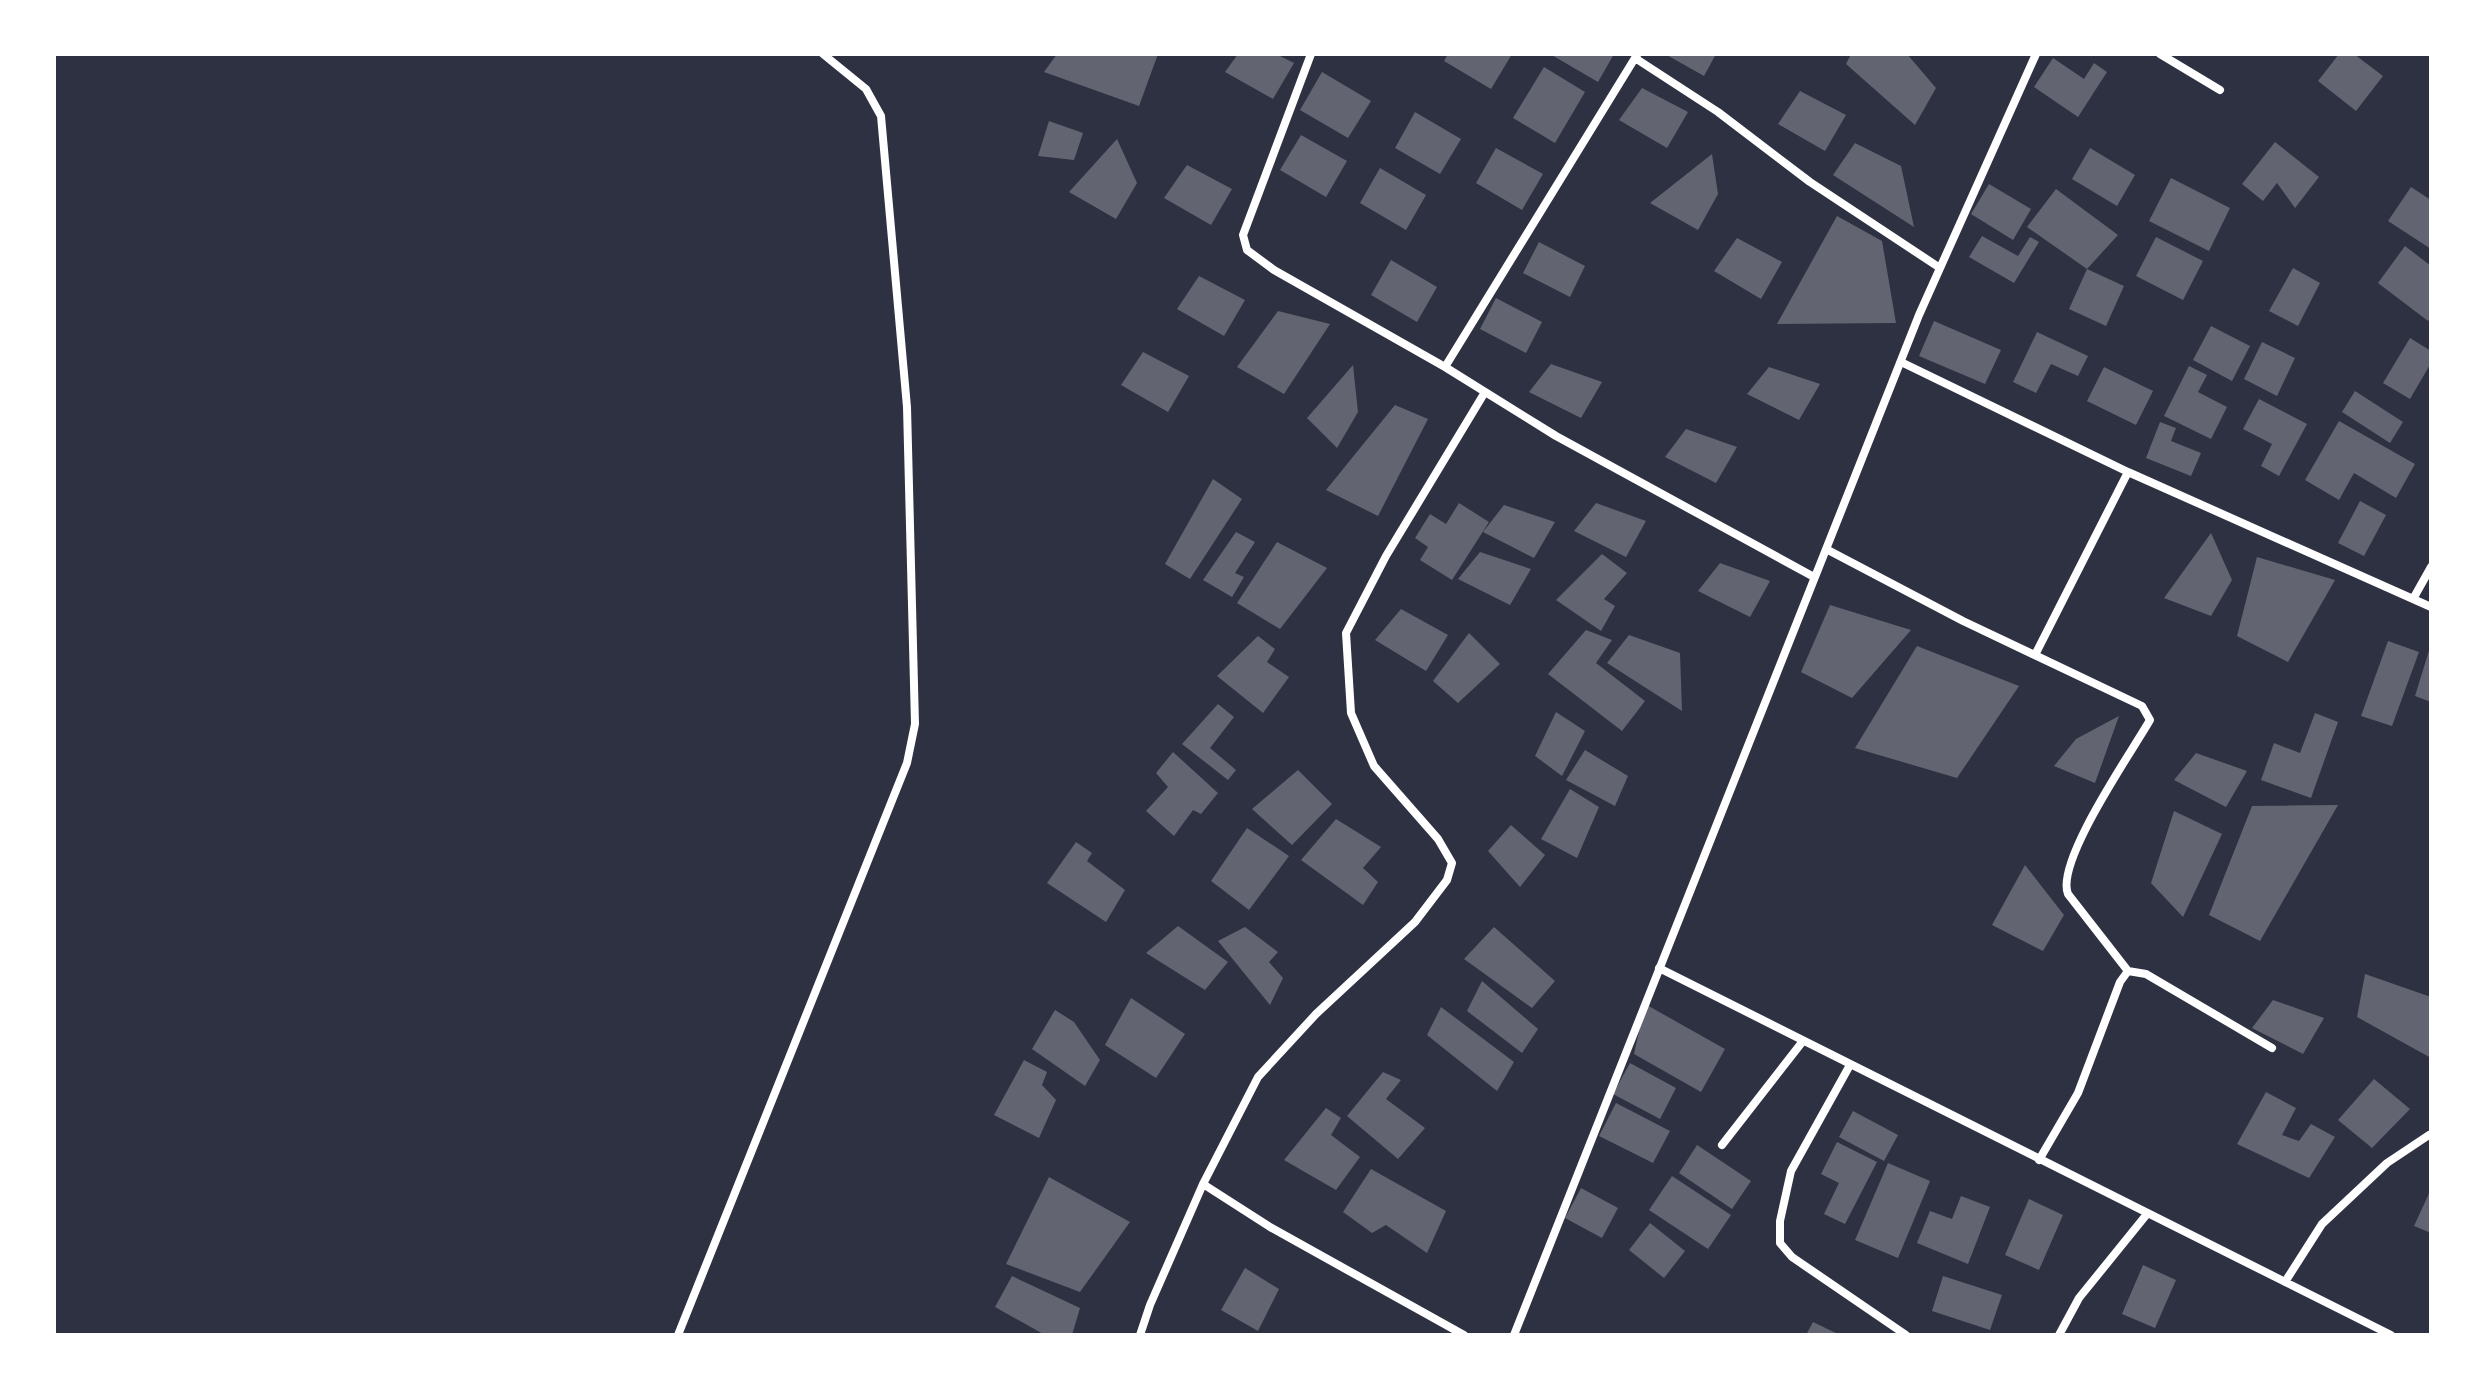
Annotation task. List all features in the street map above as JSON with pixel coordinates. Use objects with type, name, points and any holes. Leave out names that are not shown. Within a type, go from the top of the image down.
[{"type":"street","points":[[678,1335],[907,763],[915,724],[907,407],[881,116],[866,89],[823,54]]},
{"type":"street","points":[[1311,54],[1243,235],[1247,250],[1274,270],[1445,367],[1556,436],[1814,577]]},
{"type":"street","points":[[1514,1335],[1901,362],[2036,54]]},
{"type":"street","points":[[2160,54],[2220,90]]},
{"type":"street","points":[[1445,367],[1636,56],[1718,112],[1810,182],[1940,268]]},
{"type":"street","points":[[1901,362],[2128,472],[2431,607]]},
{"type":"street","points":[[1140,1335],[1203,1184],[1258,1077],[1316,1014],[1415,922],[1447,880],[1452,863],[1438,839],[1374,766],[1351,713],[1346,633],[1386,556],[1485,392]]},
{"type":"street","points":[[2035,655],[2128,472]]},
{"type":"street","points":[[1826,549],[1963,621],[2142,706],[2150,720],[2075,846],[2064,885],[2128,971],[2146,974],[2272,1048]]},
{"type":"street","points":[[2413,599],[2431,567]]},
{"type":"street","points":[[1659,968],[2391,1335]]},
{"type":"street","points":[[2039,1160],[2078,1093],[2120,982],[2128,971]]},
{"type":"street","points":[[1722,1145],[1803,1041]]},
{"type":"street","points":[[1850,1065],[1791,1171],[1780,1221],[1780,1243],[1792,1257],[1906,1335]]},
{"type":"street","points":[[2285,1282],[2322,1224],[2387,1163],[2429,1135]]},
{"type":"street","points":[[1203,1184],[1270,1227],[1464,1335]]},
{"type":"street","points":[[2059,1335],[2079,1298],[2147,1214]]},
{"type":"building","points":[[1057,54],[1158,54],[1139,106],[1044,72]]},
{"type":"building","points":[[1238,54],[1276,54],[1294,63],[1273,99],[1225,72]]},
{"type":"building","points":[[1448,54],[1512,54],[1491,89],[1444,61]]},
{"type":"building","points":[[1550,54],[1614,54],[1598,82]]},
{"type":"building","points":[[1665,54],[1716,54],[1704,76]]},
{"type":"building","points":[[1851,54],[1907,54],[1936,88],[1915,125],[1846,64]]},
{"type":"building","points":[[2339,54],[2354,54],[2383,76],[2356,111],[2318,81]]},
{"type":"building","points":[[2053,58],[2084,79],[2094,63],[2107,72],[2078,117],[2034,87]]},
{"type":"building","points":[[1544,67],[1585,92],[1555,143],[1513,118]]},
{"type":"building","points":[[1322,72],[1371,101],[1348,138],[1300,110]]},
{"type":"building","points":[[1642,88],[1688,112],[1667,148],[1619,120]]},
{"type":"building","points":[[1800,91],[1846,115],[1825,151],[1778,124]]},
{"type":"building","points":[[1415,112],[1461,139],[1440,174],[1395,148]]},
{"type":"building","points":[[1049,121],[1083,133],[1074,160],[1038,156]]},
{"type":"building","points":[[1301,135],[1347,161],[1326,197],[1280,170]]},
{"type":"building","points":[[1117,139],[1137,183],[1116,219],[1069,192]]},
{"type":"building","points":[[2275,142],[2319,177],[2295,208],[2277,183],[2263,201],[2242,184]]},
{"type":"building","points":[[1855,143],[1901,166],[1914,227],[1833,175]]},
{"type":"building","points":[[1496,148],[1543,174],[1522,210],[1476,183]]},
{"type":"building","points":[[2090,148],[2135,175],[2117,206],[2072,179]]},
{"type":"building","points":[[1712,154],[1718,194],[1698,230],[1650,203]]},
{"type":"building","points":[[1187,165],[1232,189],[1211,225],[1164,198]]},
{"type":"building","points":[[1380,168],[1426,195],[1406,230],[1360,203]]},
{"type":"building","points":[[2171,178],[2230,208],[2209,251],[2149,221]]},
{"type":"building","points":[[1989,184],[2031,209],[2013,240],[1971,214]]},
{"type":"building","points":[[2411,187],[2431,200],[2431,249],[2388,221]]},
{"type":"building","points":[[2056,189],[2118,235],[2087,269],[2027,227]]},
{"type":"building","points":[[1837,216],[1882,241],[1896,323],[1777,324]]},
{"type":"building","points":[[1982,236],[2018,256],[2030,237],[2039,242],[2014,283],[1969,257]]},
{"type":"building","points":[[2156,237],[2203,261],[2183,300],[2136,276]]},
{"type":"building","points":[[1737,238],[1782,262],[1761,299],[1714,271]]},
{"type":"building","points":[[1539,242],[1585,266],[1570,297],[1523,273]]},
{"type":"building","points":[[2405,246],[2431,266],[2431,317],[2428,321],[2378,283]]},
{"type":"building","points":[[1391,260],[1437,287],[1417,322],[1371,295]]},
{"type":"building","points":[[2293,268],[2320,283],[2298,326],[2269,311]]},
{"type":"building","points":[[2087,269],[2124,286],[2106,326],[2069,309]]},
{"type":"building","points":[[1199,276],[1245,300],[1224,336],[1177,309]]},
{"type":"building","points":[[1496,298],[1542,322],[1526,353],[1480,329]]},
{"type":"building","points":[[1278,311],[1330,324],[1284,394],[1237,367]]},
{"type":"building","points":[[1934,321],[2001,350],[1985,384],[1919,356]]},
{"type":"building","points":[[2211,326],[2250,346],[2232,381],[2193,360]]},
{"type":"building","points":[[2037,332],[2088,356],[2078,376],[2051,364],[2036,393],[2013,382]]},
{"type":"building","points":[[2410,338],[2431,351],[2431,363],[2410,399],[2383,383]]},
{"type":"building","points":[[2262,342],[2295,358],[2277,396],[2244,379]]},
{"type":"building","points":[[1143,352],[1189,376],[1168,412],[1121,385]]},
{"type":"building","points":[[1551,364],[1602,382],[1581,418],[1529,392]]},
{"type":"building","points":[[1353,365],[1358,412],[1337,448],[1307,418]]},
{"type":"building","points":[[2189,366],[2207,375],[2198,392],[2227,407],[2211,439],[2164,416]]},
{"type":"building","points":[[1769,367],[1820,384],[1799,420],[1747,394]]},
{"type":"building","points":[[2104,367],[2153,391],[2136,425],[2087,401]]},
{"type":"building","points":[[2355,391],[2403,422],[2390,443],[2342,412]]},
{"type":"building","points":[[2259,399],[2307,424],[2279,476],[2261,466],[2272,444],[2243,429]]},
{"type":"building","points":[[1395,405],[1428,419],[1378,516],[1326,490]]},
{"type":"building","points":[[2339,421],[2415,464],[2396,498],[2354,473],[2339,500],[2305,480]]},
{"type":"building","points":[[2160,422],[2176,428],[2171,441],[2201,453],[2191,476],[2146,458]]},
{"type":"building","points":[[1686,429],[1737,447],[1716,483],[1665,457]]},
{"type":"building","points":[[1213,479],[1242,499],[1190,579],[1165,564]]},
{"type":"building","points":[[2360,501],[2386,515],[2364,556],[2338,543]]},
{"type":"building","points":[[1459,503],[1489,522],[1452,580],[1420,560],[1428,547],[1415,538],[1430,514],[1446,524]]},
{"type":"building","points":[[1596,503],[1646,521],[1626,557],[1574,531]]},
{"type":"building","points":[[1504,505],[1555,522],[1534,558],[1483,532]]},
{"type":"building","points":[[1236,532],[1255,542],[1235,573],[1244,577],[1232,597],[1203,580]]},
{"type":"building","points":[[2211,533],[2232,580],[2211,616],[2164,598]]},
{"type":"building","points":[[1277,542],[1327,568],[1280,629],[1237,603]]},
{"type":"building","points":[[1480,552],[1531,569],[1510,605],[1458,579]]},
{"type":"building","points":[[1602,554],[1627,573],[1604,599],[1615,606],[1601,631],[1556,600]]},
{"type":"building","points":[[2257,557],[2335,580],[2288,662],[2237,636]]},
{"type":"building","points":[[1720,563],[1770,581],[1750,617],[1698,591]]},
{"type":"building","points":[[1830,605],[1911,630],[1852,698],[1801,672]]},
{"type":"building","points":[[1401,609],[1448,635],[1426,671],[1375,640]]},
{"type":"building","points":[[1586,630],[1612,640],[1596,663],[1645,701],[1622,731],[1548,674]]},
{"type":"building","points":[[1469,633],[1500,664],[1458,703],[1433,681]]},
{"type":"building","points":[[1629,635],[1680,653],[1682,711],[1607,663]]},
{"type":"building","points":[[1258,636],[1275,649],[1267,662],[1289,677],[1263,713],[1217,676]]},
{"type":"building","points":[[2388,641],[2419,652],[2392,726],[2361,716]]},
{"type":"building","points":[[2431,644],[2431,702],[2415,696]]},
{"type":"building","points":[[1917,646],[2019,686],[1957,778],[1855,748]]},
{"type":"building","points":[[1218,704],[1234,717],[1210,748],[1236,770],[1228,780],[1182,744]]},
{"type":"building","points":[[1556,712],[1585,731],[1562,776],[1535,756]]},
{"type":"building","points":[[2315,713],[2338,722],[2311,798],[2261,780],[2274,743],[2300,753]]},
{"type":"building","points":[[2119,716],[2095,783],[2054,766],[2076,739]]},
{"type":"building","points":[[1585,750],[1628,776],[1615,806],[1566,780]]},
{"type":"building","points":[[1173,752],[1218,793],[1201,814],[1193,810],[1174,836],[1146,811],[1168,787],[1156,773]]},
{"type":"building","points":[[2196,753],[2247,771],[2226,807],[2174,780]]},
{"type":"building","points":[[1298,770],[1332,804],[1292,845],[1252,809]]},
{"type":"building","points":[[1570,789],[1599,807],[1577,858],[1541,839]]},
{"type":"building","points":[[2338,805],[2260,941],[2209,915],[2252,806]]},
{"type":"building","points":[[2174,811],[2222,834],[2183,917],[2151,883]]},
{"type":"building","points":[[1336,819],[1381,847],[1363,868],[1378,882],[1363,905],[1301,860]]},
{"type":"building","points":[[1511,825],[1545,855],[1520,887],[1488,851]]},
{"type":"building","points":[[1247,828],[1289,856],[1249,910],[1211,881]]},
{"type":"building","points":[[1076,842],[1092,853],[1087,861],[1125,890],[1106,922],[1047,883]]},
{"type":"building","points":[[2025,865],[2064,915],[2043,951],[1992,925]]},
{"type":"building","points":[[1178,926],[1228,962],[1205,990],[1146,953]]},
{"type":"building","points":[[1245,927],[1278,952],[1269,962],[1283,978],[1270,1005],[1218,941]]},
{"type":"building","points":[[1494,927],[1555,981],[1532,1008],[1464,959]]},
{"type":"building","points":[[2365,974],[2431,997],[2431,1058],[2357,1017]]},
{"type":"building","points":[[1482,981],[1538,1029],[1522,1053],[1467,1011]]},
{"type":"building","points":[[1131,998],[1185,1034],[1156,1078],[1105,1045]]},
{"type":"building","points":[[2273,1000],[2324,1018],[2303,1054],[2252,1028]]},
{"type":"building","points":[[1645,1004],[1725,1049],[1701,1092],[1634,1054]]},
{"type":"building","points":[[1441,1007],[1514,1062],[1497,1091],[1427,1035]]},
{"type":"building","points":[[1055,1010],[1074,1022],[1100,1060],[1085,1086],[1032,1049]]},
{"type":"building","points":[[1024,1060],[1047,1072],[1042,1085],[1056,1100],[1039,1138],[994,1115]]},
{"type":"building","points":[[1630,1063],[1676,1088],[1660,1119],[1613,1094]]},
{"type":"building","points":[[1383,1072],[1401,1080],[1386,1099],[1425,1128],[1398,1159],[1347,1116]]},
{"type":"building","points":[[2374,1079],[2410,1109],[2372,1148],[2338,1120]]},
{"type":"building","points":[[2266,1092],[2296,1108],[2282,1135],[2299,1141],[2311,1124],[2335,1137],[2309,1178],[2237,1144]]},
{"type":"building","points":[[1616,1103],[1670,1131],[1653,1163],[1599,1136]]},
{"type":"building","points":[[1326,1108],[1341,1118],[1331,1135],[1360,1157],[1336,1190],[1284,1160]]},
{"type":"building","points":[[1853,1111],[1898,1135],[1884,1161],[1839,1137]]},
{"type":"building","points":[[1837,1142],[1877,1162],[1845,1224],[1824,1214],[1839,1183],[1821,1174]]},
{"type":"building","points":[[1697,1145],[1751,1181],[1732,1209],[1679,1173]]},
{"type":"building","points":[[1888,1163],[1930,1181],[1898,1258],[1855,1240]]},
{"type":"building","points":[[1371,1169],[1446,1211],[1427,1253],[1386,1225],[1372,1233],[1343,1212]]},
{"type":"building","points":[[1672,1176],[1731,1215],[1708,1249],[1649,1210]]},
{"type":"building","points":[[1049,1177],[1130,1222],[1080,1292],[1006,1264]]},
{"type":"building","points":[[1581,1188],[1618,1208],[1602,1238],[1565,1218]]},
{"type":"building","points":[[2431,1189],[2431,1233],[2414,1226]]},
{"type":"building","points":[[1961,1196],[1990,1207],[1968,1264],[1917,1243],[1930,1211],[1952,1219]]},
{"type":"building","points":[[2029,1199],[2063,1215],[2039,1270],[2005,1255]]},
{"type":"building","points":[[1650,1223],[1685,1251],[1664,1278],[1629,1250]]},
{"type":"building","points":[[2143,1265],[2176,1280],[2155,1328],[2122,1314]]},
{"type":"building","points":[[1245,1268],[1279,1289],[1258,1331],[1221,1310]]},
{"type":"building","points":[[1012,1276],[1080,1308],[1072,1335],[1045,1335],[995,1307]]},
{"type":"building","points":[[1943,1276],[2002,1295],[1990,1330],[1932,1311]]},
{"type":"building","points":[[1813,1322],[1840,1335],[1806,1335]]}]
